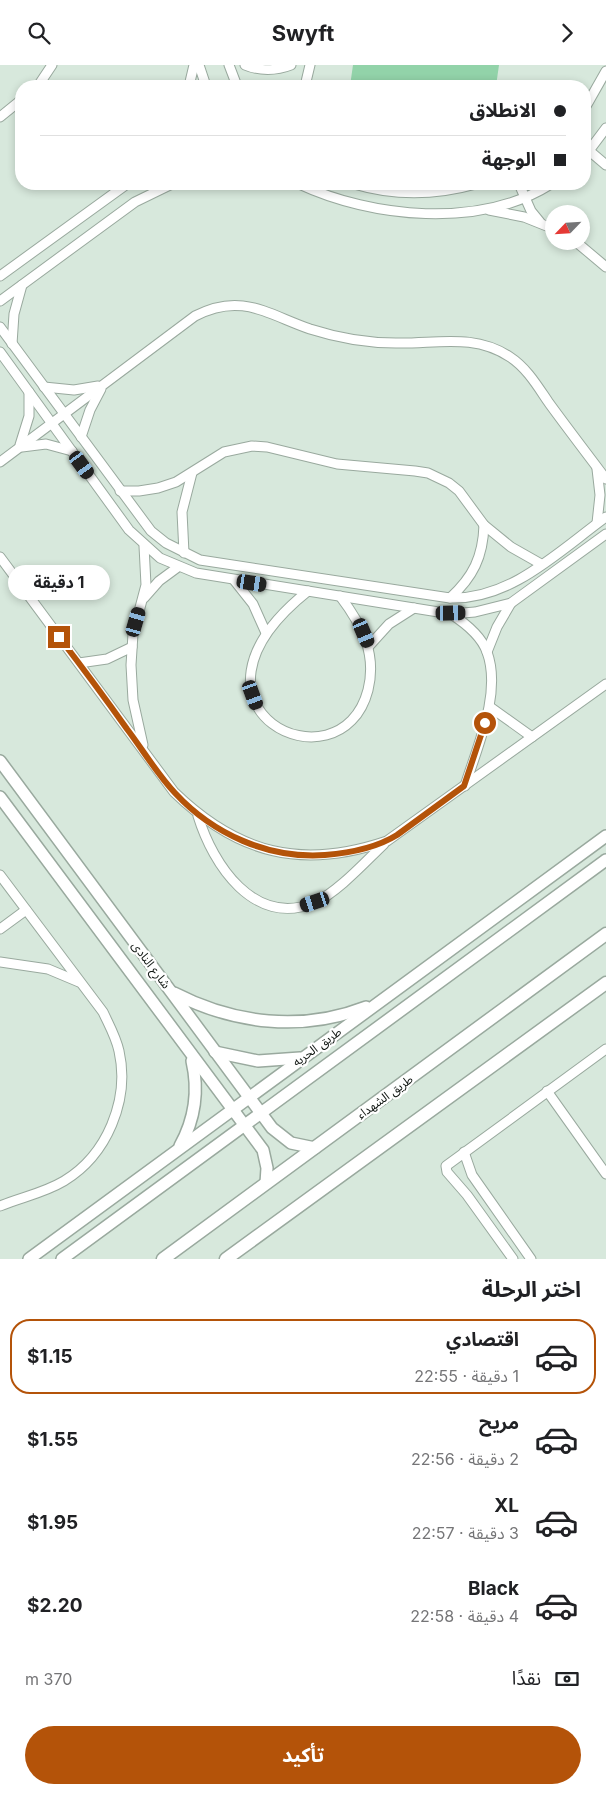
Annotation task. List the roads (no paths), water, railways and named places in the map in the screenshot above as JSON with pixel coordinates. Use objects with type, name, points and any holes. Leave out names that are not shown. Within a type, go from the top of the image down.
[{"type":"main road","name":"طريق الشهداء","points":[[163,1259],[606,934]]},
{"type":"main road","points":[[226,1259],[606,983]]},
{"type":"street","points":[[42,80],[52,65]]},
{"type":"street","points":[[190,80],[194,65]]},
{"type":"street","points":[[199,65],[204,80]]},
{"type":"street","points":[[228,65],[234,80]]},
{"type":"street","points":[[245,65],[269,69],[291,65]]},
{"type":"street","points":[[306,80],[310,65]]},
{"type":"street","points":[[591,97],[606,71]]},
{"type":"street","points":[[0,107],[15,103]]},
{"type":"street","points":[[0,117],[15,105]]},
{"type":"street","points":[[591,146],[606,128]]},
{"type":"street","points":[[591,154],[606,165]]},
{"type":"street","points":[[0,276],[119,190]]},
{"type":"street","points":[[0,301],[135,202],[160,190]]},
{"type":"street","points":[[315,190],[342,200],[377,209],[420,213],[451,213],[484,209],[524,198],[539,190]]},
{"type":"street","points":[[384,190],[426,193],[449,190]]},
{"type":"street","points":[[521,190],[524,198],[540,222]]},
{"type":"street","points":[[484,209],[545,224]]},
{"type":"street","points":[[586,250],[606,267]]},
{"type":"street","points":[[0,269],[10,269]]},
{"type":"street","points":[[12,344],[14,314],[22,285]]},
{"type":"street","points":[[0,461],[195,316],[222,306],[252,306],[312,329],[374,343],[473,342],[497,350],[523,368],[606,479]]},
{"type":"street","points":[[0,327],[151,531],[184,553],[217,563],[464,599],[490,594],[515,583],[606,517]]},
{"type":"street","points":[[0,353],[129,529],[144,545],[178,567],[196,573],[451,613],[487,610],[511,603],[605,535]]},
{"type":"street","points":[[44,387],[74,390],[103,384]]},
{"type":"street","points":[[81,437],[90,410],[103,384]]},
{"type":"street","points":[[19,447],[29,416],[29,392]]},
{"type":"street","points":[[19,447],[46,444],[72,451]]},
{"type":"street","points":[[120,491],[158,488],[192,473],[224,452],[252,446],[267,447],[337,464],[428,473],[449,483],[459,491],[484,525],[511,547],[541,564]]},
{"type":"street","points":[[597,467],[606,471]]},
{"type":"street","points":[[597,467],[600,495],[597,523]]},
{"type":"street","points":[[184,553],[182,512],[192,473]]},
{"type":"street","points":[[450,598],[465,584],[477,566],[483,547],[484,525]]},
{"type":"street","points":[[144,545],[147,572],[144,598],[136,622],[132,647],[133,700],[145,753]]},
{"type":"street","points":[[0,557],[174,792],[198,815],[241,841],[289,854],[339,854],[387,841]]},
{"type":"street","points":[[144,598],[159,581],[178,567]]},
{"type":"street","points":[[234,580],[253,604],[266,633]]},
{"type":"street","points":[[308,591],[286,610],[266,633],[258,647],[250,679],[258,711],[277,729],[292,735],[309,737],[325,735],[349,723],[359,710],[371,679],[369,646],[357,620],[340,596]]},
{"type":"street","points":[[487,652],[500,621],[511,603]]},
{"type":"street","points":[[369,646],[389,624],[414,608]]},
{"type":"street","points":[[451,613],[472,630],[487,652],[491,689],[490,707],[464,786]]},
{"type":"street","points":[[79,663],[106,659],[132,647]]},
{"type":"street","points":[[198,815],[212,851],[240,890],[253,899],[272,907],[301,907],[315,902],[353,873],[387,841],[606,684]]},
{"type":"street","points":[[490,707],[532,737]]},
{"type":"street","name":"شارع النادى","points":[[0,761],[261,1113],[284,1139],[299,1146],[315,1147]]},
{"type":"street","name":"شارع النادى","points":[[0,797],[191,1057],[262,1150],[268,1168],[266,1183]]},
{"type":"street","name":"طريق الحريه","points":[[29,1259],[606,836]]},
{"type":"street","name":"طريق الحريه","points":[[62,1259],[606,860]]},
{"type":"street","points":[[0,875],[103,1012],[119,1051],[121,1087],[116,1115],[104,1140],[82,1168],[65,1181],[46,1191],[0,1206]]},
{"type":"street","points":[[0,929],[26,910]]},
{"type":"street","points":[[0,962],[39,967],[81,983]]},
{"type":"street","points":[[170,991],[214,1011],[238,1017],[270,1021],[310,1021],[333,1017],[379,1002]]},
{"type":"street","points":[[513,1259],[467,1195],[445,1169],[447,1164],[606,1049]]},
{"type":"street","points":[[215,1053],[258,1061],[302,1058]]},
{"type":"street","points":[[178,1150],[189,1128],[195,1105],[195,1072],[191,1057]]},
{"type":"street","points":[[547,1091],[606,1174]]},
{"type":"street","points":[[464,1152],[467,1164],[479,1186],[531,1259]]}]
